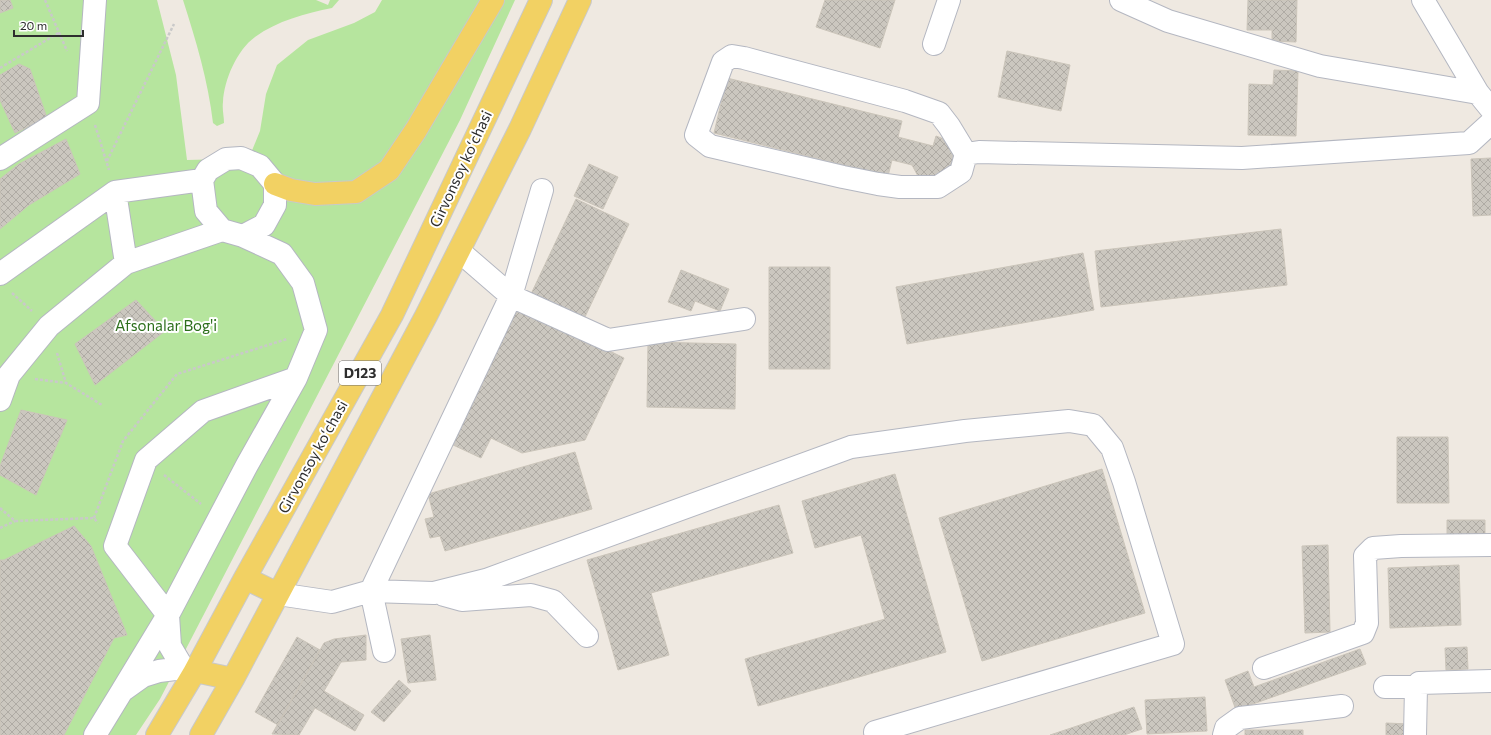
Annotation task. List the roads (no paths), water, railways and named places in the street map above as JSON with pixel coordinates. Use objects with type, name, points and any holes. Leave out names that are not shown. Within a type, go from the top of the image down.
[{"type":"main road","points":[[275,184],[290,190],[315,194],[356,192],[390,170],[416,130],[492,0]]},
{"type":"main road","name":"Girvonsoy koʻchasi","points":[[157,735],[189,670],[245,578],[392,315],[541,0]]},
{"type":"main road","name":"D123","points":[[201,735],[233,679],[426,316],[520,129],[580,0]]},
{"type":"main road","points":[[245,578],[278,594]]},
{"type":"main road","points":[[189,670],[233,679]]},
{"type":"lane","points":[[0,158],[88,103],[95,0]]},
{"type":"lane","points":[[934,44],[949,0]]},
{"type":"lane","points":[[1121,0],[1168,21],[1320,66],[1484,101]]},
{"type":"lane","points":[[1423,0],[1484,101]]},
{"type":"lane","points":[[732,56],[905,101],[939,112],[966,154],[961,172],[938,187],[900,187],[864,181],[710,146],[696,135],[723,62],[732,56]]},
{"type":"lane","points":[[966,154],[980,152],[1242,158],[1469,143],[1491,123]]},
{"type":"lane","points":[[95,735],[168,615],[218,518],[296,378],[316,330],[303,283],[282,254],[243,236],[222,230],[206,211],[202,180],[208,170],[226,159],[241,158],[260,166],[275,184],[275,205],[264,225],[243,236]]},
{"type":"lane","points":[[0,274],[115,192],[202,180]]},
{"type":"lane","points":[[384,651],[371,591],[511,296],[542,190]]},
{"type":"lane","points":[[115,192],[126,263]]},
{"type":"lane","points":[[0,400],[9,375],[49,326],[126,263],[222,230]]},
{"type":"lane","points":[[459,251],[511,296],[608,340],[744,319]]},
{"type":"lane","points":[[189,670],[170,646],[168,615],[115,546],[146,460],[203,411],[296,378]]},
{"type":"lane","points":[[434,593],[486,580],[851,448],[973,430],[1069,421],[1092,425],[1112,448],[1124,482],[1173,644],[875,732]]},
{"type":"lane","points":[[1264,668],[1363,633],[1367,623],[1365,556],[1373,548],[1491,545]]},
{"type":"lane","points":[[278,594],[332,602],[371,591],[434,593],[462,600],[531,594],[553,601],[587,636]]},
{"type":"lane","points":[[122,691],[144,676],[159,671],[189,670]]},
{"type":"lane","points":[[1415,735],[1416,687],[1419,683],[1491,681]]},
{"type":"lane","points":[[1385,687],[1416,687]]},
{"type":"lane","points":[[1224,735],[1226,728],[1240,718],[1342,706]]},
{"type":"park label","name":"Afsonalar Bog'i","points":[[166,326]]}]
